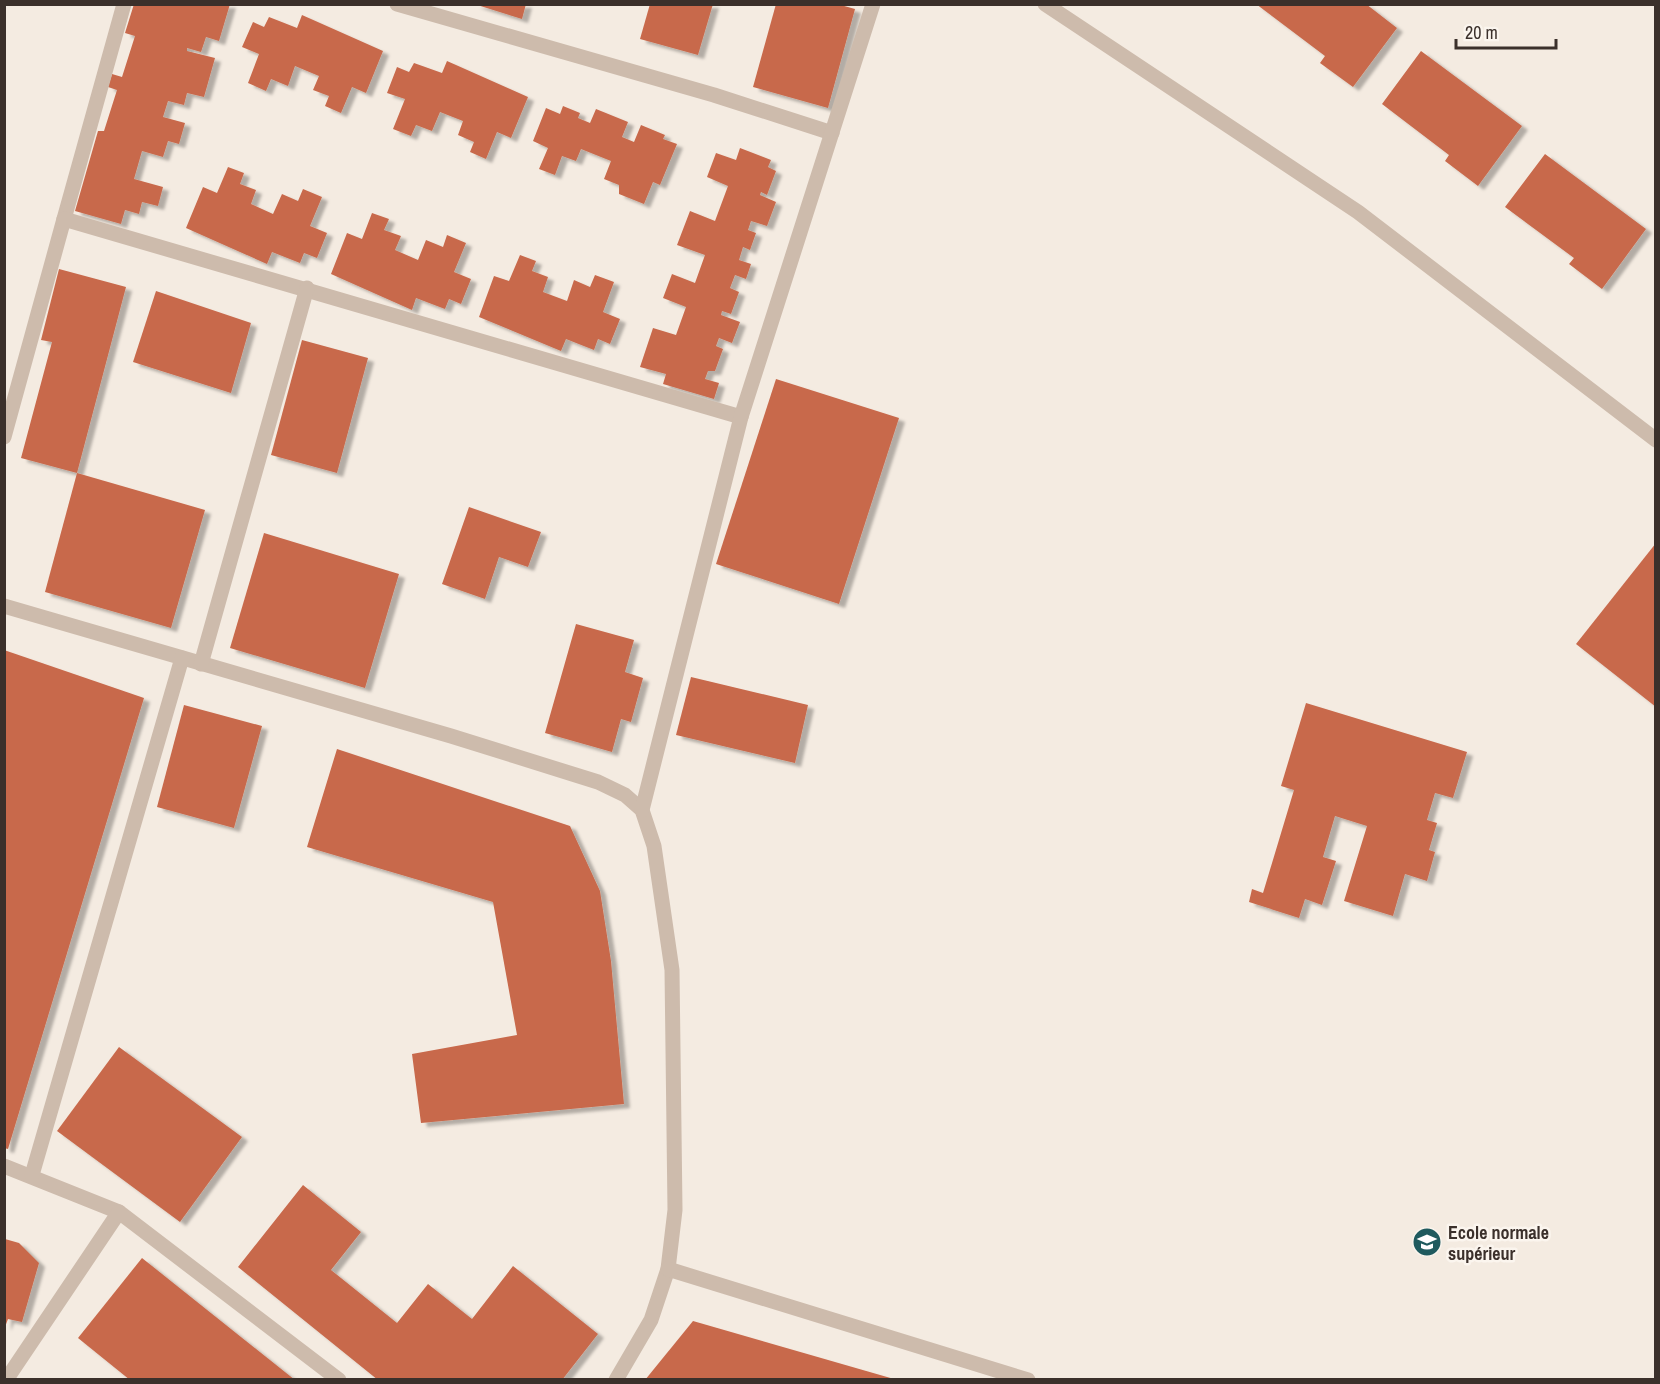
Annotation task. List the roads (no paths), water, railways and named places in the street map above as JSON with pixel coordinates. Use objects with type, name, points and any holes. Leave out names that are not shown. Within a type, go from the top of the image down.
[{"type":"street","points":[[4,437],[124,4]]},
{"type":"street","points":[[397,4],[714,95],[832,133]]},
{"type":"street","points":[[642,810],[741,417],[873,4]]},
{"type":"street","points":[[1045,4],[1359,212],[1656,440]]},
{"type":"street","points":[[64,219],[307,288],[588,374],[741,417]]},
{"type":"street","points":[[201,664],[307,288]]},
{"type":"street","points":[[4,606],[598,782],[625,795],[642,810],[654,846],[672,970],[675,1210],[668,1269],[651,1320],[616,1380]]},
{"type":"street","points":[[32,1175],[182,658]]},
{"type":"street","points":[[4,1166],[32,1175],[119,1212],[339,1380]]},
{"type":"street","points":[[6,1380],[119,1212]]},
{"type":"street","points":[[668,1269],[1028,1380]]},
{"type":"place","name":"Ecole normale supérieur","points":[[1427,1242]]}]
